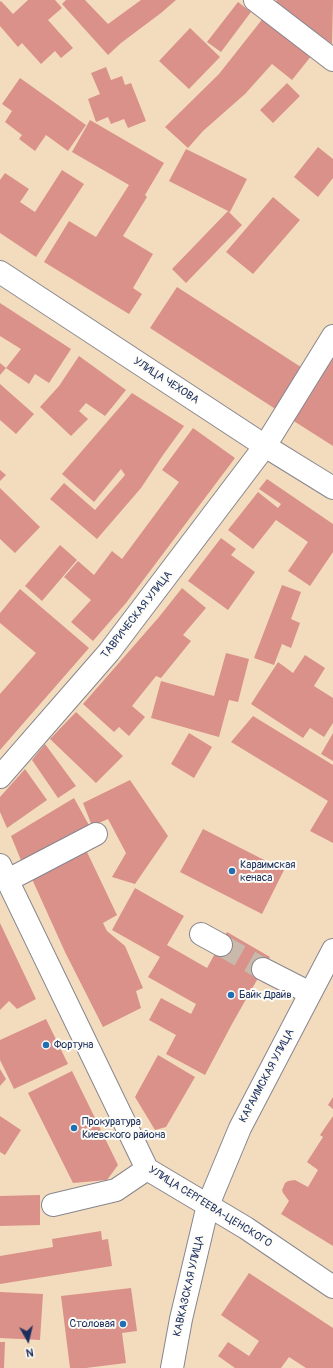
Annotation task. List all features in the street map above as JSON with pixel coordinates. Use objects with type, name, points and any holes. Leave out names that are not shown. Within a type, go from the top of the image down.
[{"type":"street","points":[[255,0],[333,60]]},
{"type":"street","name":"УЛИЦА ЧЕХОВА","points":[[0,272],[265,446],[333,488]]},
{"type":"street","name":"ТАВРИЧЕСКАЯ УЛИЦА","points":[[0,777],[109,652],[265,446],[333,336]]},
{"type":"street","points":[[4,873],[96,834]]},
{"type":"street","name":"УЛИЦА СЕРГЕЕВА-ЦЕНСКОГО","points":[[4,873],[147,1168],[256,1235],[333,1288]]},
{"type":"street","points":[[201,934],[221,944]]},
{"type":"street","name":"КАРАИМСКАЯ УЛИЦА","points":[[208,1205],[240,1128],[333,950]]},
{"type":"street","points":[[263,969],[310,993]]},
{"type":"street","points":[[53,1205],[116,1190],[147,1168]]},
{"type":"street","name":"КАВКАЗСКАЯ УЛИЦА","points":[[172,1368],[181,1320],[208,1205]]},
{"type":"building","points":[[28,0],[55,0],[62,8],[48,20],[73,48],[61,58],[55,51],[41,64],[22,43],[18,47],[0,26],[1,1],[13,14]]},
{"type":"building","points":[[66,0],[85,0],[108,24],[141,0],[176,0],[108,55],[62,4]]},
{"type":"building","points":[[277,0],[333,0],[332,44],[275,3]]},
{"type":"building","points":[[238,2],[251,12],[221,52],[207,42]]},
{"type":"building","points":[[264,17],[312,55],[292,80],[272,64],[245,94],[203,131],[188,148],[165,127],[219,74]]},
{"type":"building","points":[[190,28],[220,57],[189,89],[159,61]]},
{"type":"building","points":[[106,67],[111,80],[122,76],[125,85],[131,83],[146,121],[128,128],[124,119],[111,124],[108,117],[96,122],[88,99],[100,94],[91,73]]},
{"type":"building","points":[[20,78],[86,125],[68,151],[46,135],[35,151],[19,139],[22,135],[5,122],[12,111],[2,104]]},
{"type":"building","points":[[287,83],[300,96],[273,123],[260,110]]},
{"type":"building","points":[[90,120],[164,163],[145,195],[147,197],[123,236],[153,254],[133,288],[142,294],[129,314],[44,262],[69,221],[96,237],[129,185],[72,152]]},
{"type":"building","points":[[318,147],[333,159],[333,178],[318,197],[294,177]]},
{"type":"building","points":[[186,149],[247,179],[230,212],[169,181]]},
{"type":"building","points":[[62,170],[84,184],[36,257],[0,233],[0,180],[5,173],[29,189],[20,202],[35,212]]},
{"type":"building","points":[[273,197],[300,220],[253,274],[226,252]]},
{"type":"building","points":[[228,211],[242,225],[186,283],[172,269]]},
{"type":"building","points":[[177,287],[304,369],[277,410],[150,328]]},
{"type":"building","points":[[0,303],[71,349],[49,383],[35,374],[29,384],[6,368],[21,349],[0,336]]},
{"type":"building","points":[[333,352],[333,446],[289,418]]},
{"type":"building","points":[[79,356],[126,390],[105,416],[86,403],[79,411],[88,419],[71,436],[40,407],[59,386]]},
{"type":"building","points":[[0,363],[6,368],[0,375]]},
{"type":"building","points":[[0,384],[34,414],[16,434],[0,420]]},
{"type":"building","points":[[132,393],[184,426],[141,488],[97,539],[50,499],[64,483],[95,510],[125,475],[121,469],[94,502],[62,474]]},
{"type":"building","points":[[193,428],[235,458],[126,603],[93,641],[71,622],[91,600],[64,577],[78,561],[94,575],[112,551],[122,559],[179,482],[162,470]]},
{"type":"building","points":[[0,470],[6,475],[0,481]]},
{"type":"building","points":[[267,479],[333,524],[333,552],[310,586],[288,571],[308,542],[276,520],[253,549],[228,530],[258,492],[278,508],[281,504],[259,489]]},
{"type":"building","points":[[0,488],[40,527],[15,553],[0,539]]},
{"type":"building","points":[[221,538],[236,549],[231,555],[255,572],[228,610],[188,581]]},
{"type":"building","points":[[60,545],[77,560],[42,601],[25,586]]},
{"type":"building","points":[[282,585],[301,592],[291,619],[300,623],[291,648],[282,644],[274,665],[254,658]]},
{"type":"building","points":[[182,588],[206,608],[183,635],[191,641],[161,678],[156,676],[132,706],[145,717],[129,736],[119,727],[114,732],[83,704],[159,617]]},
{"type":"building","points":[[20,589],[89,648],[0,750],[0,694],[36,653],[0,623],[0,613]]},
{"type":"building","points":[[226,653],[249,659],[238,702],[229,700],[219,737],[151,718],[161,681],[214,696]]},
{"type":"building","points":[[305,655],[325,668],[314,686],[333,698],[333,723],[324,737],[310,728],[303,738],[251,704],[278,662],[293,673]]},
{"type":"building","points":[[76,712],[123,756],[96,783],[50,739]]},
{"type":"building","points":[[253,716],[333,765],[333,843],[310,831],[328,801],[231,742]]},
{"type":"building","points":[[189,733],[212,747],[194,778],[171,764]]},
{"type":"building","points":[[333,733],[333,761],[321,754]]},
{"type":"building","points":[[45,744],[76,786],[58,798],[32,760]]},
{"type":"building","points":[[25,769],[47,800],[7,828],[0,812],[0,797]]},
{"type":"building","points":[[130,780],[168,836],[135,884],[112,877],[126,853],[108,819],[92,826],[83,803]]},
{"type":"building","points":[[74,798],[90,827],[23,865],[11,836]]},
{"type":"building","name":"Караимская кенаса","points":[[203,829],[284,870],[262,914],[180,872]]},
{"type":"building","points":[[87,852],[117,915],[103,923],[107,931],[125,946],[143,988],[136,991],[141,1008],[103,1027],[65,952],[32,879]]},
{"type":"building","points":[[135,888],[184,916],[167,945],[207,968],[227,932],[270,957],[205,1075],[166,1054],[176,1035],[149,1020],[161,998],[191,1014],[196,1004],[148,977],[160,957],[112,930]]},
{"type":"building","points":[[0,923],[36,999],[17,1009],[9,1001],[0,1010]]},
{"type":"building","points":[[46,1019],[68,1064],[14,1089],[0,1060],[0,1040]]},
{"type":"building","points":[[158,1055],[195,1077],[166,1127],[155,1130],[135,1097]]},
{"type":"building","points":[[0,1069],[6,1079],[0,1086]]},
{"type":"building","points":[[72,1071],[118,1165],[107,1180],[73,1183],[28,1093]]},
{"type":"building","points":[[333,1097],[333,1109],[328,1105]]},
{"type":"building","points":[[0,1116],[21,1130],[5,1155],[0,1152]]},
{"type":"building","points":[[333,1116],[333,1246],[281,1214],[289,1201],[282,1190],[285,1183],[295,1180],[308,1187],[318,1170],[307,1162],[323,1137],[320,1135]]},
{"type":"building","points":[[40,1195],[40,1225],[0,1226],[0,1196]]},
{"type":"building","points":[[101,1231],[102,1240],[108,1239],[112,1266],[0,1284],[0,1256],[53,1247],[52,1239]]},
{"type":"building","points":[[249,1273],[333,1328],[333,1368],[306,1368],[289,1357],[281,1368],[235,1368],[218,1356],[228,1342],[249,1356],[259,1341],[221,1315]]},
{"type":"building","points":[[131,1288],[137,1331],[122,1333],[126,1363],[86,1368],[70,1368],[61,1296]]},
{"type":"building","points":[[0,1292],[43,1294],[40,1340],[0,1338]]},
{"type":"building","points":[[0,1342],[5,1342],[4,1368],[0,1368]]},
{"type":"tunnel","points":[[221,945],[263,969]]},
{"type":"place","name":"Караимская кенаса","points":[[232,871]]},
{"type":"place","name":"Байк Драйв","points":[[231,995]]},
{"type":"place","name":"Фортуна","points":[[46,1045]]},
{"type":"place","name":"Прокуратура Киевского района","points":[[74,1128]]},
{"type":"place","name":"Столовая","points":[[123,1324]]}]
